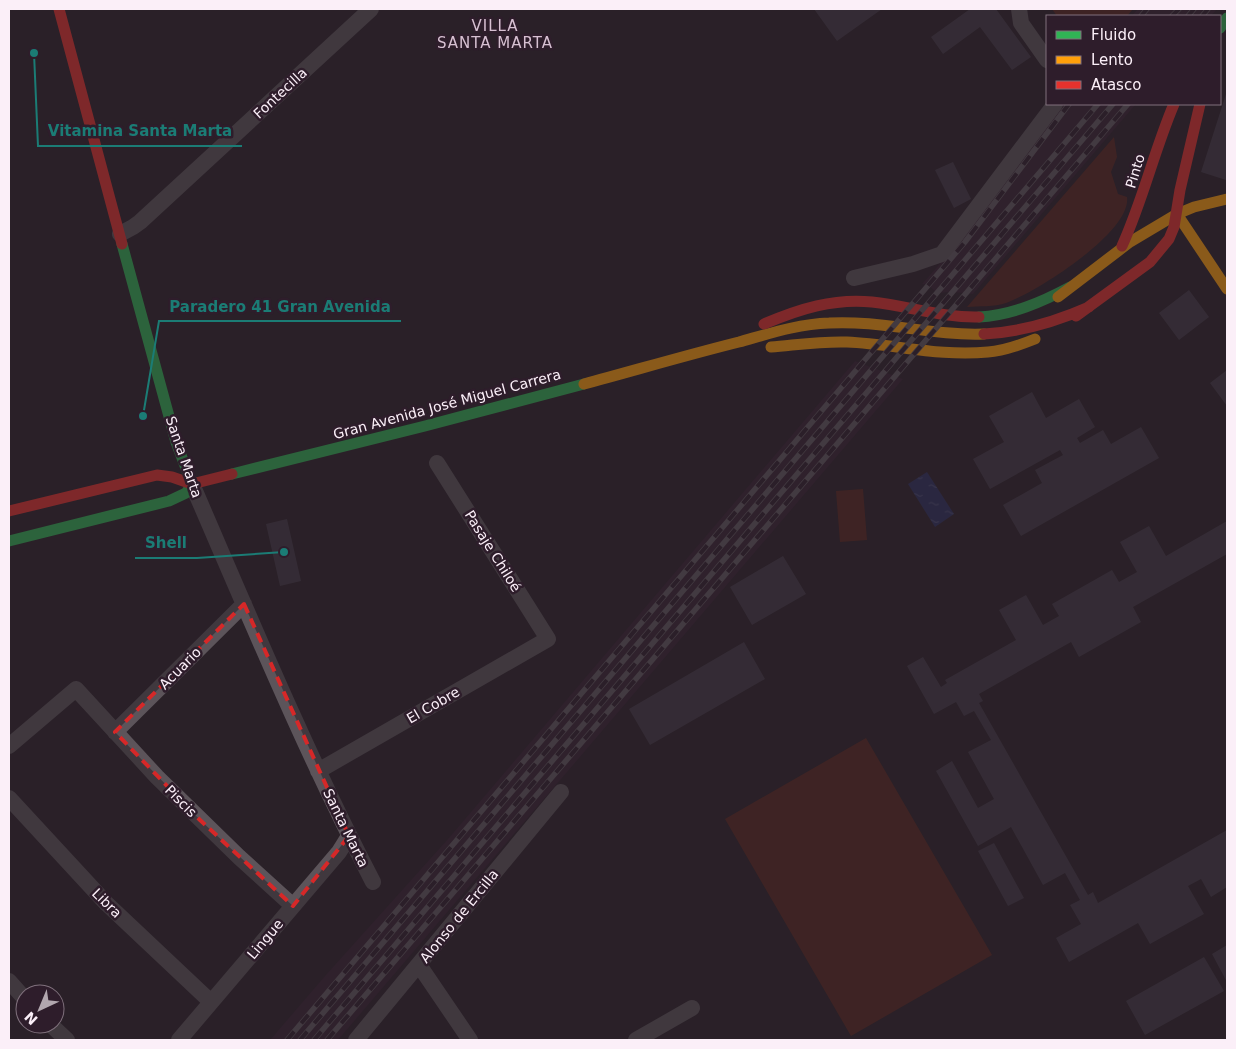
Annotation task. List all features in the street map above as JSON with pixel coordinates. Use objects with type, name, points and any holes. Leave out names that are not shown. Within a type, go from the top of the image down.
[{"type":"main road","name":"Santa Marta","points":[[59,9],[176,442],[192,484]]},
{"type":"main road","name":"Pinto","points":[[1122,246],[1136,217],[1161,136],[1174,105]]},
{"type":"main road","points":[[1200,105],[1180,190],[1177,214],[1227,289]]},
{"type":"main road","name":"Gran Avenida José Miguel Carrera","points":[[995,333],[1046,307],[1122,246],[1147,229],[1194,207],[1227,199]]},
{"type":"main road","name":"Gran Avenida José Miguel Carrera","points":[[709,350],[848,342],[942,353],[993,352],[1027,343],[1067,322],[1135,274],[1157,255],[1169,239],[1177,214]]},
{"type":"main road","name":"Gran Avenida José Miguel Carrera","points":[[709,350],[787,313],[814,305],[846,301],[873,302],[942,316],[979,317],[1026,308],[1070,287]]},
{"type":"main road","name":"Gran Avenida José Miguel Carrera","points":[[9,541],[169,501],[186,493],[192,484],[416,429],[778,332],[821,323],[872,322],[947,332],[979,334],[1014,332],[1049,324],[1089,307]]},
{"type":"main road","points":[[9,511],[157,475],[172,477],[192,484]]},
{"type":"street","name":"Fontecilla","points":[[120,234],[133,228],[140,222],[371,9]]},
{"type":"street","points":[[1019,9],[1021,23],[1046,59]]},
{"type":"street","points":[[854,278],[913,264],[942,254],[1054,105]]},
{"type":"street","name":"Pasaje Chiloé","points":[[437,463],[548,639]]},
{"type":"street","name":"Santa Marta","points":[[192,484],[318,771],[373,882]]},
{"type":"street","name":"Acuario","points":[[115,732],[244,604]]},
{"type":"street","name":"El Cobre","points":[[318,771],[548,639]]},
{"type":"street","name":"Piscis","points":[[9,746],[76,689],[200,820],[293,906]]},
{"type":"street","name":"Alonso de Ercilla","points":[[356,1040],[561,792]]},
{"type":"street","name":"Libra","points":[[9,798],[106,903],[212,1002]]},
{"type":"street","name":"Lingue","points":[[178,1040],[339,852],[349,836]]},
{"type":"street","points":[[419,965],[470,1040]]},
{"type":"street","points":[[636,1040],[692,1008]]},
{"type":"highlighted area","points":[[244,604],[349,836],[293,906],[200,820],[115,732]]},
{"type":"shaded area","points":[[1052,9],[1133,9],[1128,15],[1056,15]]},
{"type":"shaded area","points":[[1138,9],[1217,9],[1212,15],[1132,15]]},
{"type":"shaded area","points":[[1061,105],[1135,105],[973,294],[937,293],[928,285],[922,284],[945,258]]},
{"type":"shaded area","points":[[1114,137],[1117,157],[1111,172],[1118,194],[1127,197],[1124,211],[1114,227],[1099,243],[1079,259],[1020,297],[992,306],[967,307]]},
{"type":"shaded area","points":[[855,361],[903,379],[338,1040],[270,1040],[448,839]]},
{"type":"shaded area","points":[[863,489],[867,540],[840,542],[836,491]]},
{"type":"shaded area","points":[[866,738],[992,955],[851,1036],[725,819]]},
{"type":"water","points":[[927,472],[954,514],[935,527],[908,484]]},
{"type":"building","points":[[814,9],[882,9],[837,41]]},
{"type":"building","points":[[970,9],[996,9],[1031,57],[1012,70],[980,27],[943,54],[931,37]]},
{"type":"building","points":[[1227,91],[1227,177],[1226,180],[1201,172]]},
{"type":"building","points":[[953,162],[971,199],[954,208],[935,170]]},
{"type":"building","points":[[1189,290],[1209,317],[1179,340],[1159,313]]},
{"type":"building","points":[[1227,370],[1227,406],[1210,383]]},
{"type":"building","points":[[1032,392],[1046,418],[1079,399],[1095,427],[1077,438],[1080,443],[1103,430],[1111,444],[1141,427],[1159,458],[1021,536],[1003,505],[1042,483],[1035,470],[1063,455],[1060,450],[990,489],[973,459],[1004,442],[989,416]]},
{"type":"building","points":[[287,519],[301,581],[280,586],[266,524]]},
{"type":"building","points":[[1227,521],[1227,554],[1133,607],[1141,622],[1079,657],[1071,642],[979,694],[983,701],[979,703],[1088,895],[1093,892],[1098,903],[1227,830],[1227,887],[1211,897],[1201,879],[1188,886],[1204,914],[1150,944],[1138,923],[1069,962],[1056,938],[1081,924],[1070,905],[1080,900],[1065,873],[1043,885],[1011,827],[978,846],[936,771],[952,761],[978,808],[994,799],[968,752],[991,740],[974,711],[964,716],[956,702],[934,714],[907,666],[923,657],[941,687],[947,683],[945,680],[1016,640],[999,610],[1026,595],[1043,625],[1059,616],[1052,604],[1112,570],[1119,582],[1137,572],[1120,542],[1149,526],[1166,556]]},
{"type":"building","points":[[783,556],[806,594],[752,625],[730,587]]},
{"type":"building","points":[[744,642],[765,679],[650,745],[629,709]]},
{"type":"building","points":[[994,843],[1024,898],[1008,906],[978,851]]},
{"type":"building","points":[[1227,945],[1227,982],[1212,954]]},
{"type":"building","points":[[1204,957],[1224,991],[1145,1035],[1126,1001]]},
{"type":"railway","points":[[1142,15],[1147,9]]},
{"type":"railway","points":[[1173,15],[1179,9]]},
{"type":"railway","points":[[1189,15],[1194,9]]},
{"type":"railway","points":[[1203,15],[1208,9]]},
{"type":"railway","points":[[287,1040],[965,242],[1068,105]]},
{"type":"railway","points":[[300,1040],[1097,105]]},
{"type":"railway","points":[[314,1040],[1112,105]]},
{"type":"railway","points":[[327,1040],[1127,105]]},
{"type":"traffic: fast","points":[[1221,27],[1227,18]]},
{"type":"traffic: fast","points":[[122,244],[176,442],[192,484]]},
{"type":"traffic: fast","points":[[979,317],[1015,311],[1049,298],[1070,287]]},
{"type":"traffic: fast","points":[[232,474],[584,384]]},
{"type":"traffic: fast","points":[[9,541],[169,501],[186,493],[192,484]]},
{"type":"traffic: slow","points":[[1227,199],[1194,207],[1177,214],[1227,289]]},
{"type":"traffic: slow","points":[[1058,297],[1130,242],[1177,214]]},
{"type":"traffic: slow","points":[[584,384],[795,327],[817,324],[868,324],[945,333],[984,334]]},
{"type":"traffic: slow","points":[[771,347],[847,342],[935,352],[970,353],[1000,350],[1035,339]]},
{"type":"traffic: jam","points":[[59,9],[122,244]]},
{"type":"traffic: jam","points":[[1122,246],[1174,105]]},
{"type":"traffic: jam","points":[[1076,316],[1150,262],[1169,239],[1174,227],[1180,190],[1200,105]]},
{"type":"traffic: jam","points":[[764,324],[804,309],[830,303],[858,301],[952,316],[979,317]]},
{"type":"traffic: jam","points":[[984,334],[1012,331],[1038,325],[1089,307]]},
{"type":"traffic: jam","points":[[9,511],[157,475],[172,477],[192,484],[232,474]]},
{"type":"place","name":"Vitamina Santa Marta","points":[[34,53]]},
{"type":"place","name":"Paradero 41 Gran Avenida","points":[[143,416]]},
{"type":"place","name":"Shell","points":[[284,552]]},
{"type":"district","name":"VILLA SANTA MARTA","points":[[495,34]]}]
